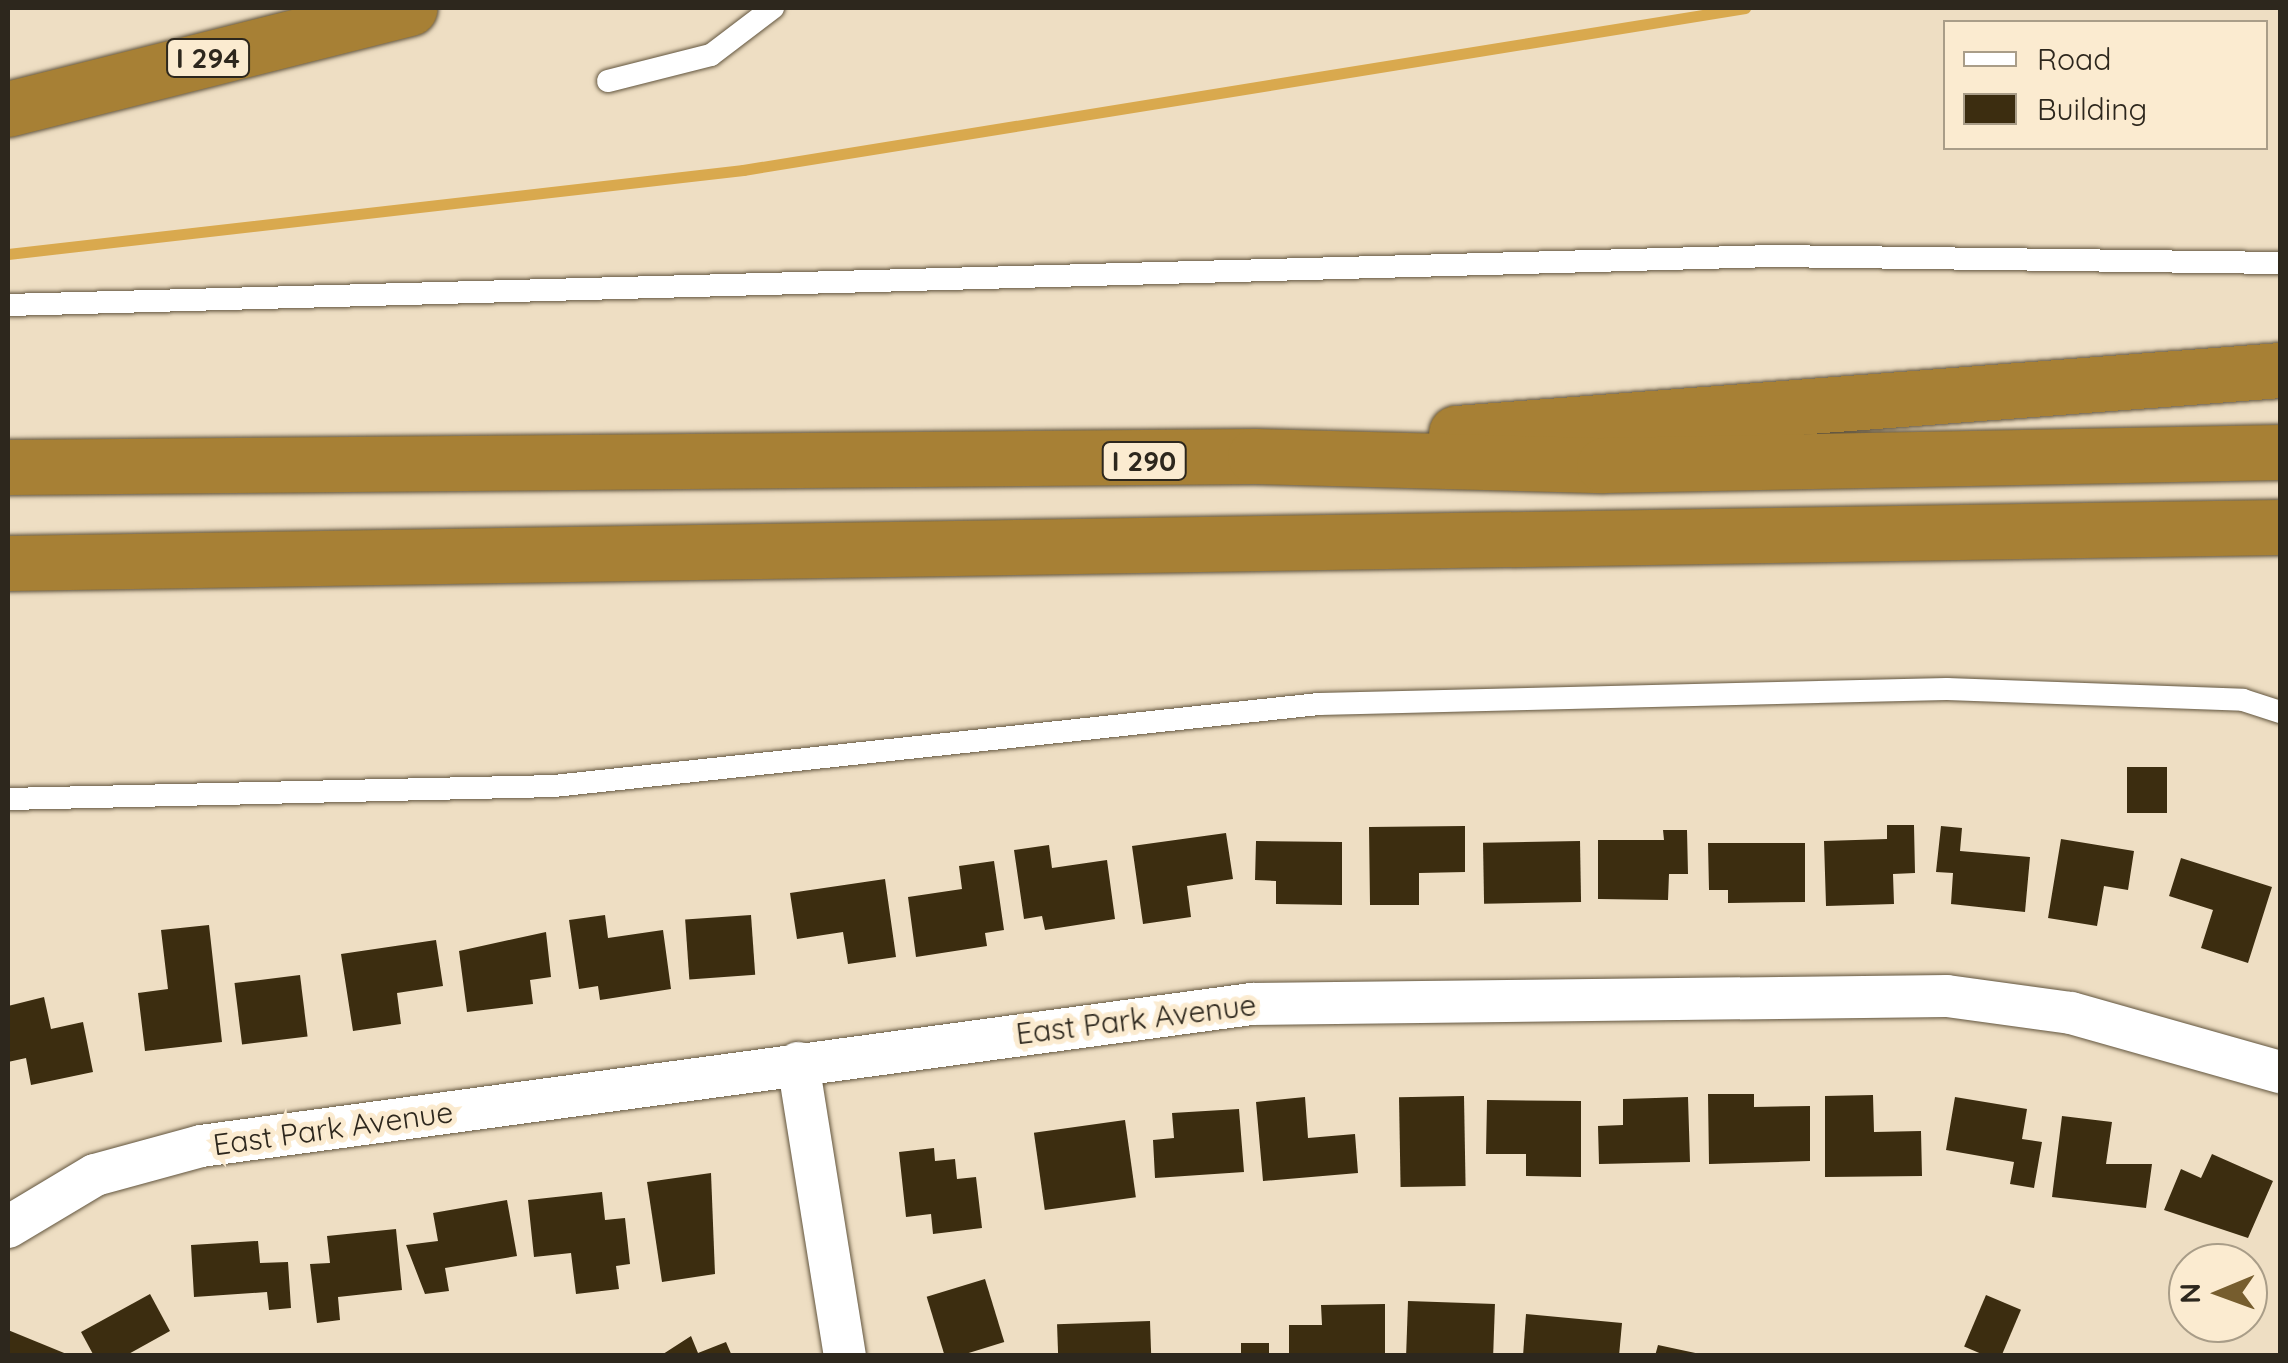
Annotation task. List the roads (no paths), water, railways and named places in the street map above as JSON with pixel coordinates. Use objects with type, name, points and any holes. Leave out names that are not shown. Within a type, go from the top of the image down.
[{"type":"highway","name":"I 294","points":[[8,109],[409,8]]},
{"type":"highway","points":[[1255,456],[1605,416],[2280,370]]},
{"type":"highway","name":"I 290","points":[[8,467],[1255,456],[1604,465],[2280,452]]},
{"type":"highway","points":[[8,563],[2280,526]]},
{"type":"street","name":"East Park Avenue","points":[[8,1227],[65,1189],[155,1156],[1252,1004],[1818,992],[2071,1013],[2280,1072]]},
{"type":"street","points":[[798,1064],[845,1356]]},
{"type":"lane","points":[[608,81],[711,55],[773,8]]},
{"type":"lane","points":[[8,305],[1773,256],[2280,263]]},
{"type":"lane","points":[[8,800],[554,786],[1319,704],[1947,689],[2243,700],[2280,712]]},
{"type":"waterway","points":[[8,254],[743,170],[1745,8]]}]
